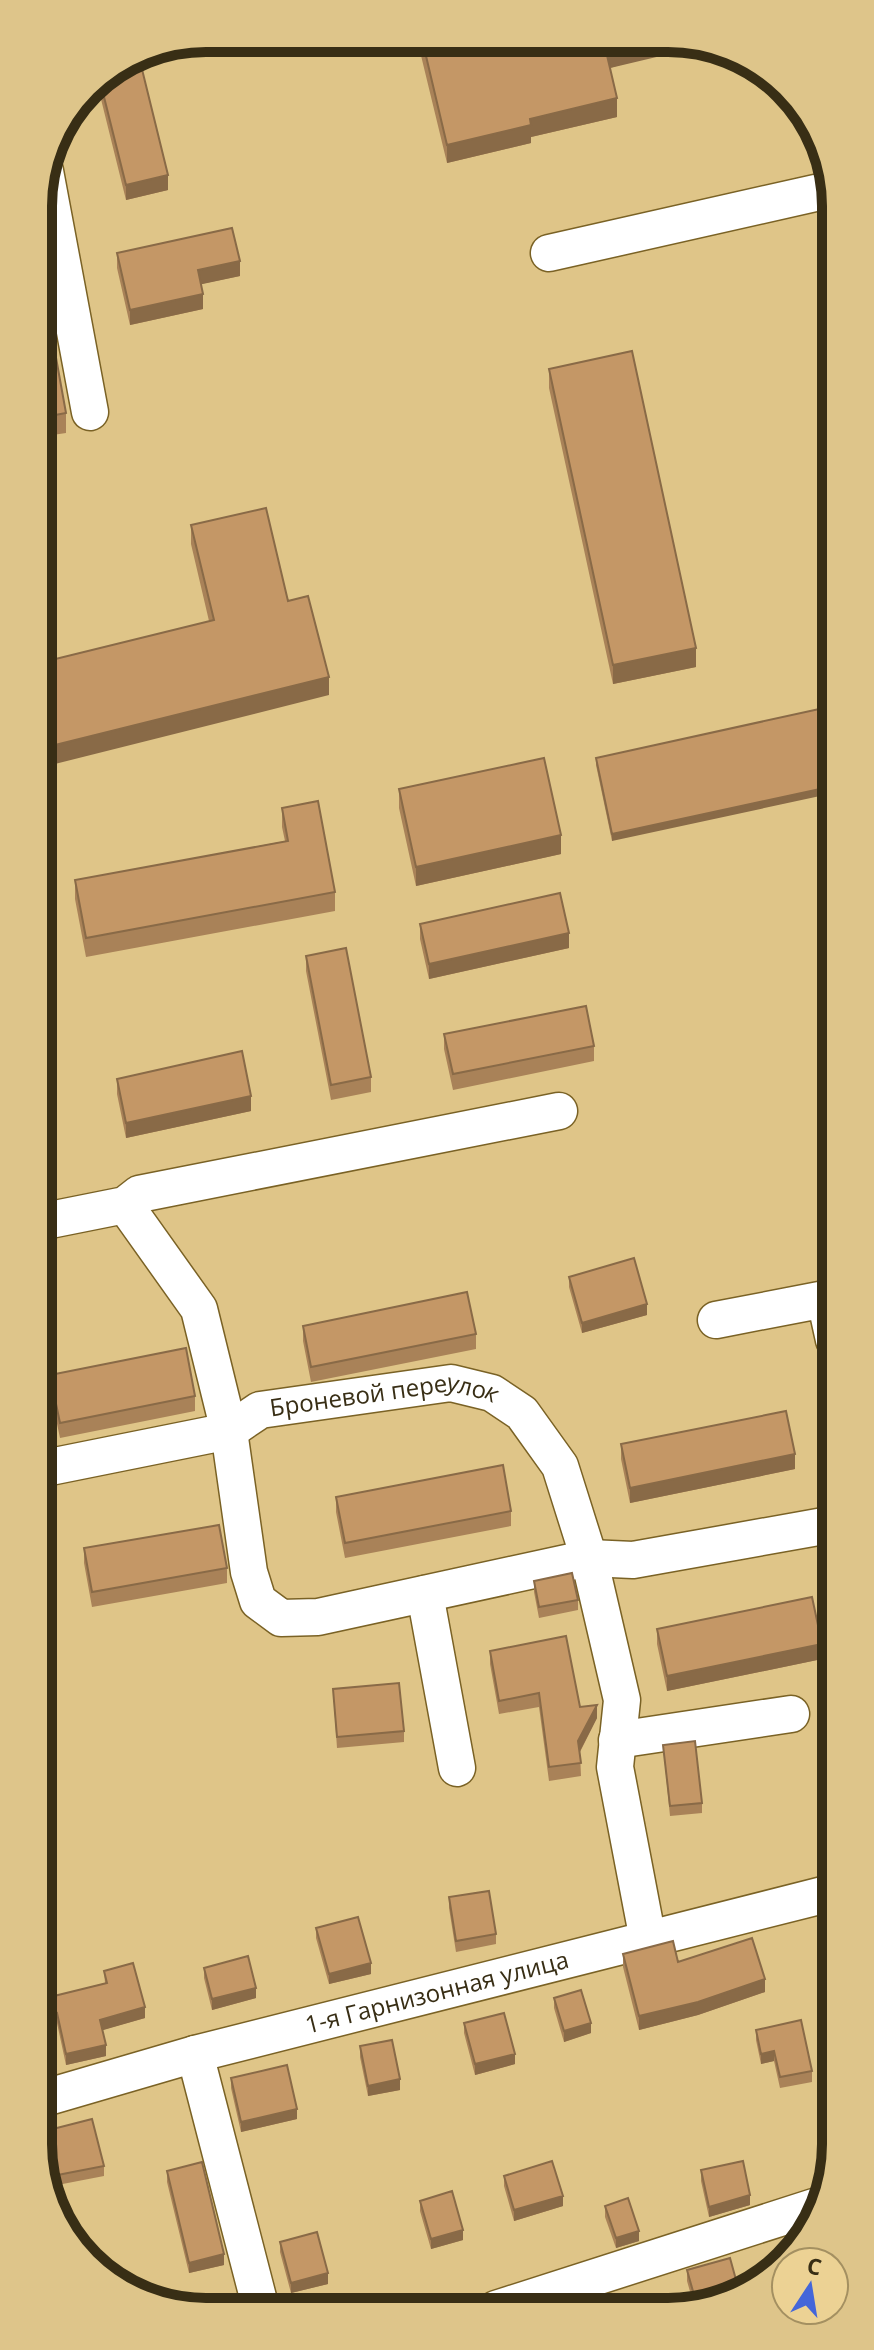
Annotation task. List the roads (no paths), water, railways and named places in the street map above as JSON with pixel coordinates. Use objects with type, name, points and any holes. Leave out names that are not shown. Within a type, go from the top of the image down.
[{"type":"street","points":[[549,253],[821,192]]},
{"type":"street","points":[[52,208],[90,412]]},
{"type":"street","points":[[52,1220],[125,1205],[139,1194],[559,1111]]},
{"type":"street","points":[[125,1205],[199,1309],[229,1431],[249,1572],[258,1601],[281,1618],[318,1617],[589,1558],[633,1560],[822,1526]]},
{"type":"street","points":[[716,1320],[822,1300]]},
{"type":"street","name":"Броневой переулок","points":[[52,1467],[229,1431],[260,1410],[451,1383],[492,1393],[522,1413],[560,1466],[589,1558],[622,1700],[615,1767],[648,1940]]},
{"type":"street","points":[[425,1594],[457,1768]]},
{"type":"street","points":[[617,1740],[791,1714]]},
{"type":"street","name":"1-я Гарнизонная улица","points":[[52,2096],[195,2054],[822,1895]]},
{"type":"street","points":[[195,2054],[258,2298]]},
{"type":"street","points":[[530,2298],[807,2209]]}]
